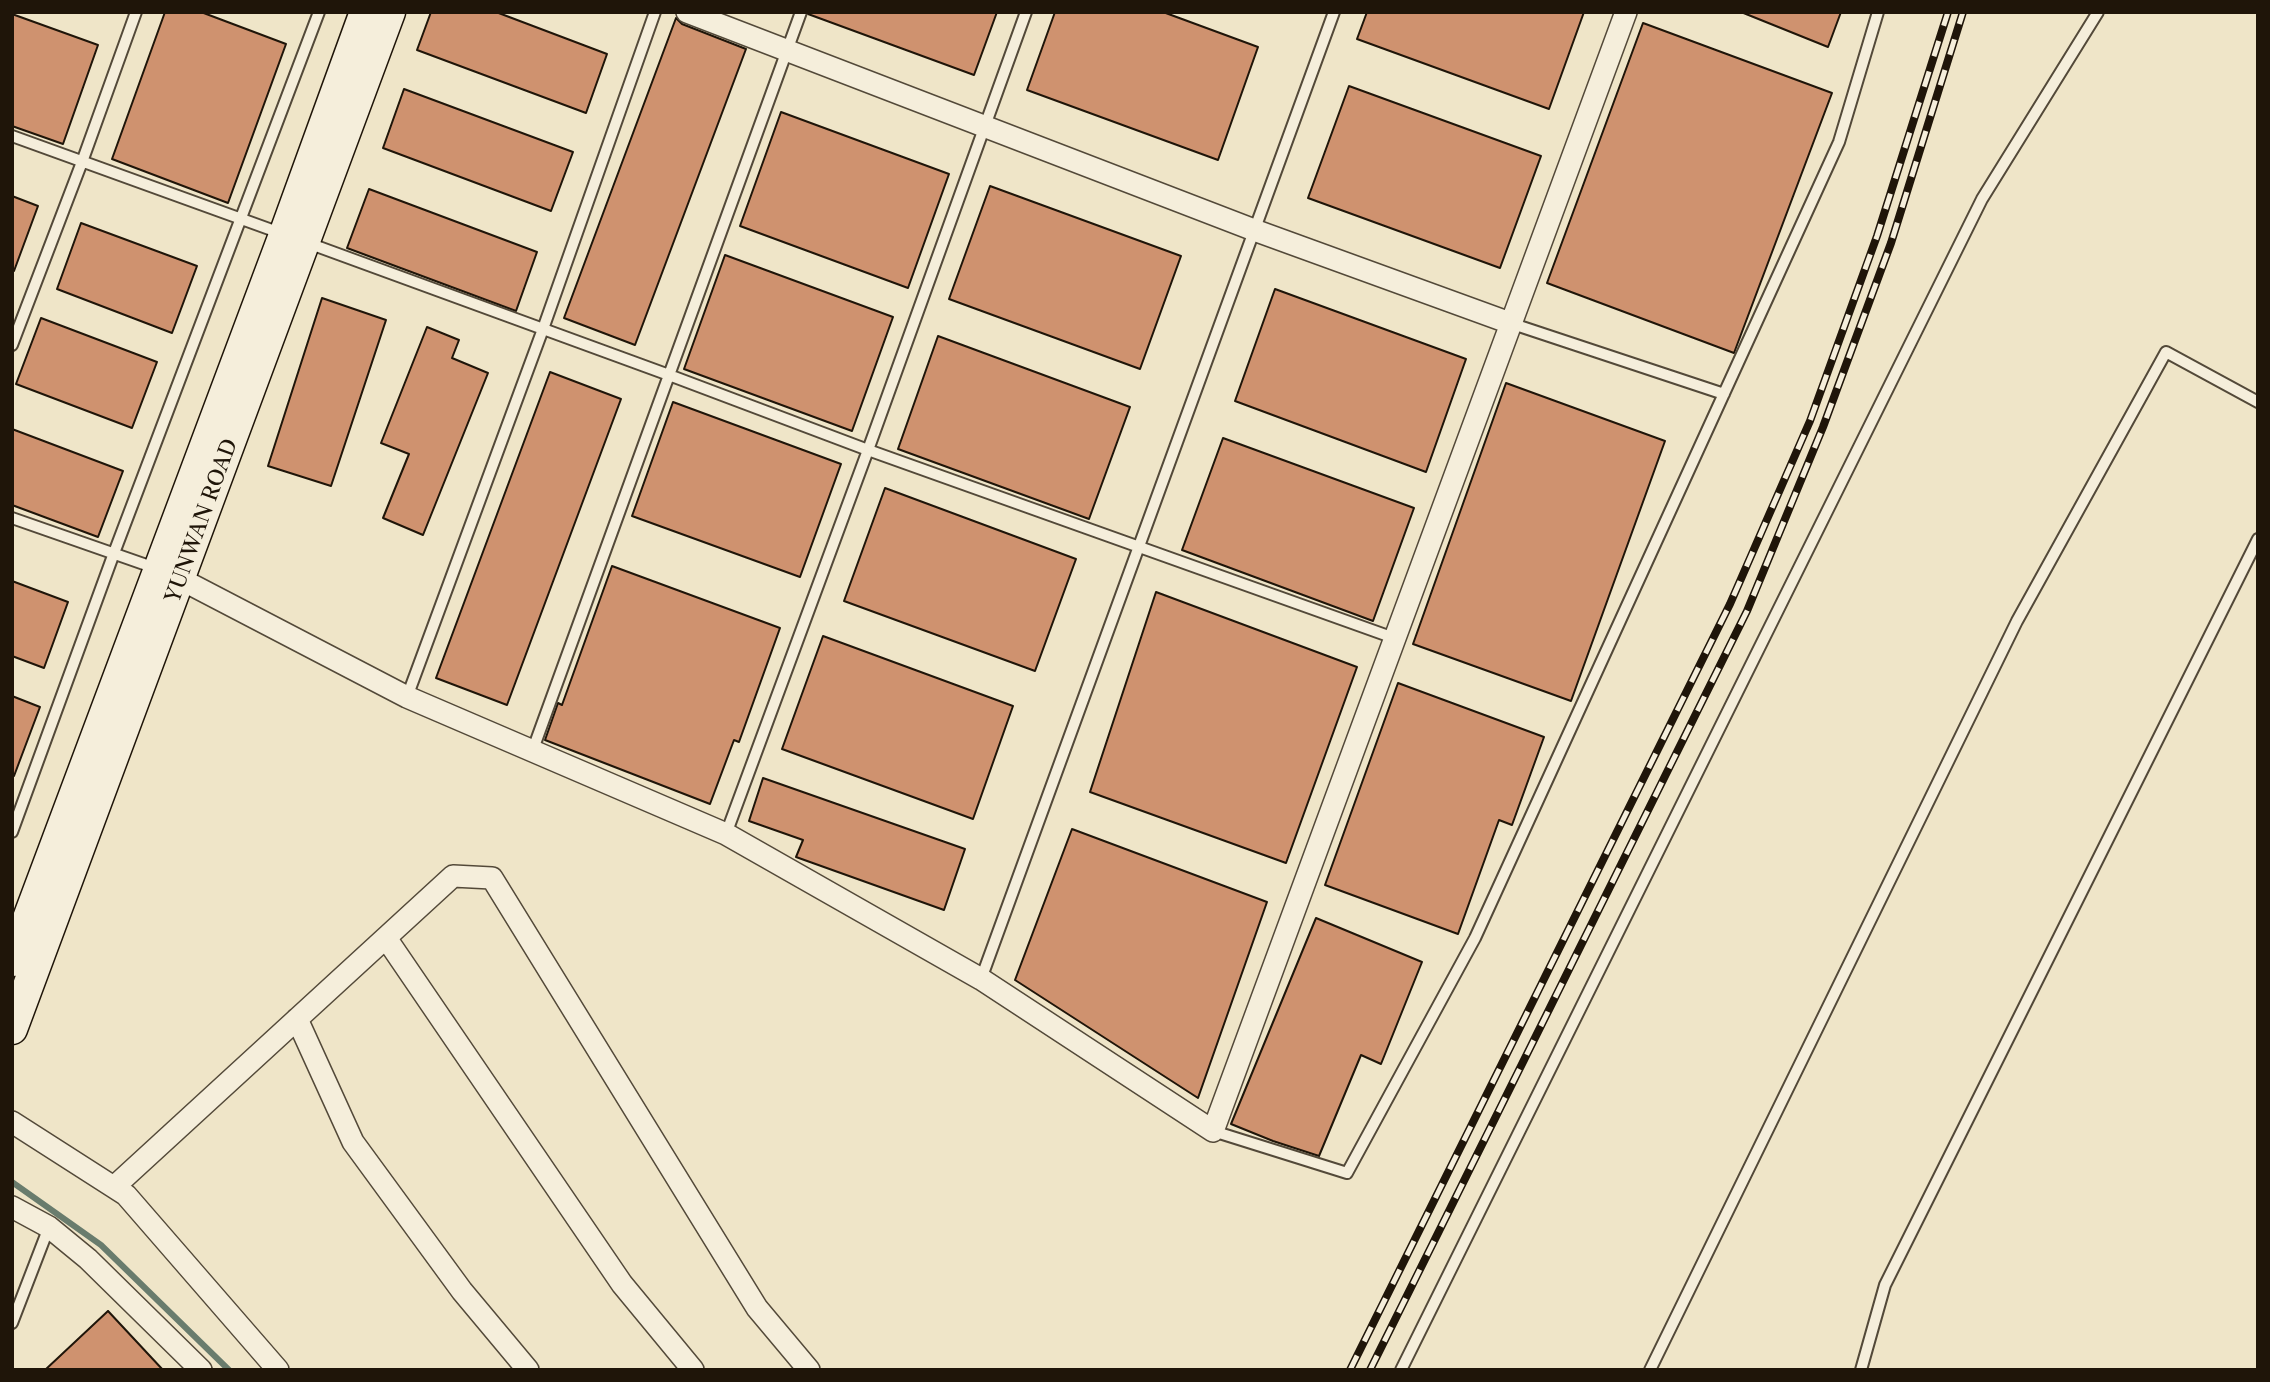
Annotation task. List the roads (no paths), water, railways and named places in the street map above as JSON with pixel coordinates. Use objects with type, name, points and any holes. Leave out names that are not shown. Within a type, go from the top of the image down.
[{"type":"main road","name":"YUNWAN ROAD","points":[[294,239],[365,12]]},
{"type":"main road","name":"YUNWAN ROAD","points":[[12,961],[169,573],[294,239],[390,12]]},
{"type":"main road","name":"YUNWAN ROAD","points":[[12,1029],[169,573]]},
{"type":"street","points":[[687,12],[1254,230],[1510,323]]},
{"type":"street","points":[[169,573],[407,696],[726,834],[981,979],[1213,1131],[1626,12]]},
{"type":"street","points":[[114,1188],[453,876],[492,878],[757,1308],[809,1370]]},
{"type":"street","points":[[386,938],[622,1284],[692,1370]]},
{"type":"street","points":[[297,1019],[353,1142],[462,1292],[528,1370]]},
{"type":"street","points":[[12,1122],[126,1195],[278,1370]]},
{"type":"street","points":[[12,1207],[49,1227],[88,1259],[201,1370]]},
{"type":"lane","points":[[12,345],[136,12]]},
{"type":"lane","points":[[12,832],[114,553],[319,12]]},
{"type":"lane","points":[[407,696],[543,329],[655,12]]},
{"type":"lane","points":[[532,752],[801,12]]},
{"type":"lane","points":[[726,834],[1026,12]]},
{"type":"lane","points":[[981,979],[1334,12]]},
{"type":"lane","points":[[1213,1131],[1347,1173],[1475,939],[1839,142],[1878,12]]},
{"type":"lane","points":[[1401,1370],[1982,199],[2098,12]]},
{"type":"lane","points":[[12,136],[868,450],[1394,638]]},
{"type":"lane","points":[[1510,323],[1724,394]]},
{"type":"lane","points":[[1650,1370],[2017,621],[2166,352],[2258,402]]},
{"type":"lane","points":[[12,518],[169,573]]},
{"type":"lane","points":[[1861,1370],[1885,1285],[2258,539]]},
{"type":"lane","points":[[12,1323],[49,1227]]},
{"type":"waterway","points":[[12,1182],[101,1245],[229,1370]]},
{"type":"railway","points":[[1350,1370],[1730,604],[1810,421],[1877,236],[1948,12]]},
{"type":"railway","points":[[1370,1370],[1747,611],[1823,427],[1891,243],[1963,12]]}]
